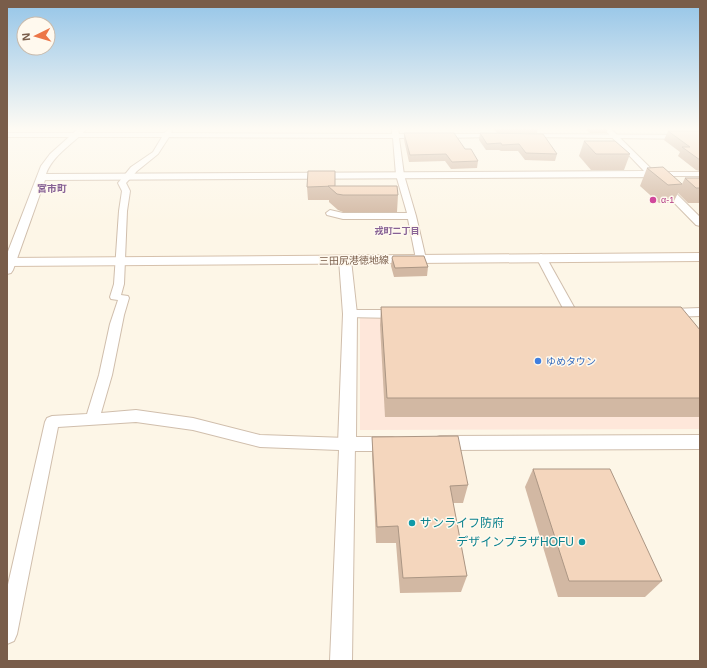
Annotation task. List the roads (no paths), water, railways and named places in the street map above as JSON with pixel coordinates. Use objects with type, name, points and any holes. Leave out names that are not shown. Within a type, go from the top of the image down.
[{"type":"main road","name":"三田尻港徳地線","points":[[8,264],[120,261],[700,257]]},
{"type":"street","points":[[8,264],[45,166],[52,159]]},
{"type":"street","points":[[92,420],[107,369],[117,314],[126,191],[122,183],[134,169],[148,159]]},
{"type":"street","points":[[398,159],[400,175],[412,216],[421,259]]},
{"type":"street","points":[[637,159],[697,217],[700,223]]},
{"type":"street","points":[[41,177],[700,174]]},
{"type":"street","points":[[330,213],[343,216],[412,216]]},
{"type":"street","points":[[541,257],[577,316],[559,317]]},
{"type":"street","points":[[341,661],[350,314],[345,260]]},
{"type":"street","points":[[657,314],[700,312]]},
{"type":"street","points":[[350,314],[404,314]]},
{"type":"street","points":[[7,634],[52,422],[136,416],[193,424],[260,441],[347,444],[700,442]]},
{"type":"place","name":"α-1","points":[[653,200]]},
{"type":"place","name":"ゆめタウン","points":[[538,361]]},
{"type":"place","name":"サンライフ防府","points":[[412,523]]},
{"type":"place","name":"デザインプラザHOFU","points":[[582,542]]},
{"type":"district","name":"宮市町","points":[[52,188]]},
{"type":"district","name":"戎町二丁目","points":[[397,231]]}]
